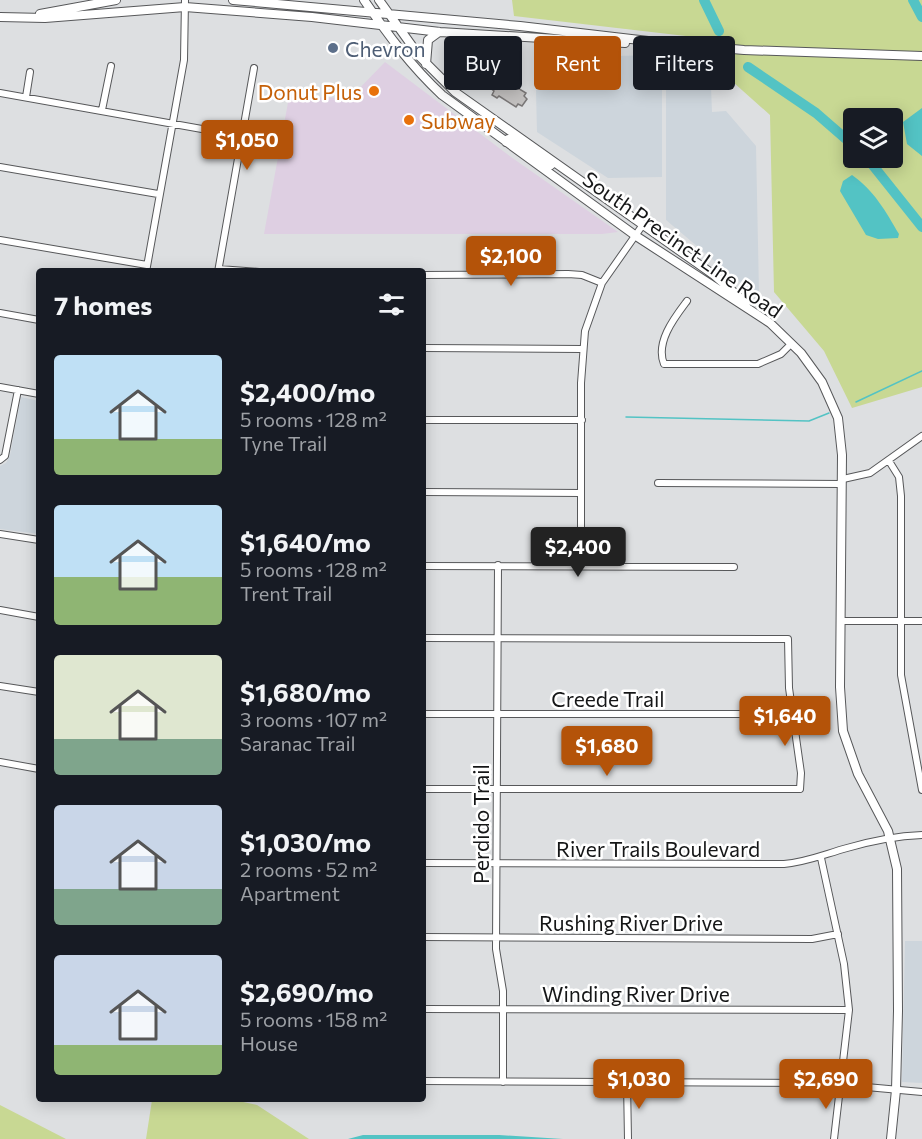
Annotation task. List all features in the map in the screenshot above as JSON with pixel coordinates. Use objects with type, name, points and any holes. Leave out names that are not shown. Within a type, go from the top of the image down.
[{"type":"main road","points":[[29,16],[116,0]]},
{"type":"main road","points":[[233,0],[520,26],[633,39]]},
{"type":"main road","points":[[379,0],[426,64],[455,92],[714,275],[770,323]]},
{"type":"main road","name":"South Precinct Line Road","points":[[365,1],[394,45],[442,95],[636,236],[770,323],[808,362],[822,382],[838,418],[842,482],[840,687],[843,731],[851,760],[890,839],[897,869],[899,893],[896,1090],[891,1139]]},
{"type":"main road","points":[[0,16],[45,18],[185,4],[440,32],[633,43]]},
{"type":"main road","points":[[426,64],[428,40],[433,34],[440,32]]},
{"type":"main road","points":[[735,49],[922,56]]},
{"type":"main road","points":[[489,129],[497,120]]},
{"type":"main road","points":[[506,142],[508,139],[514,139],[574,181],[585,183]]},
{"type":"street","points":[[0,240],[146,268],[184,60],[185,4]]},
{"type":"street","points":[[102,110],[111,66]]},
{"type":"street","points":[[218,268],[254,68]]},
{"type":"street","points":[[26,97],[30,72]]},
{"type":"street","points":[[0,93],[241,136]]},
{"type":"street","points":[[0,167],[158,194]]},
{"type":"street","points":[[581,566],[582,349],[589,316],[602,283],[642,226]]},
{"type":"street","points":[[426,275],[567,274],[582,275],[602,283]]},
{"type":"street","points":[[687,301],[665,337],[661,351],[662,360],[668,364],[758,364],[780,354],[791,344]]},
{"type":"street","points":[[0,313],[36,319]]},
{"type":"street","points":[[426,348],[582,349]]},
{"type":"street","points":[[0,387],[36,393]]},
{"type":"street","points":[[0,460],[5,456],[18,390]]},
{"type":"street","points":[[426,420],[582,420]]},
{"type":"street","points":[[658,483],[842,482],[870,473],[922,435]]},
{"type":"street","points":[[889,461],[899,477],[901,496],[900,675],[922,790]]},
{"type":"street","points":[[426,492],[581,493]]},
{"type":"street","points":[[0,534],[36,540]]},
{"type":"street","name":"Perdido Trail","points":[[498,565],[496,938],[504,1009],[503,1082]]},
{"type":"street","points":[[426,566],[734,567]]},
{"type":"street","points":[[0,610],[36,616]]},
{"type":"street","points":[[841,621],[922,621]]},
{"type":"street","points":[[426,638],[788,639],[793,714],[801,773],[800,789],[426,789]]},
{"type":"street","points":[[0,686],[36,692]]},
{"type":"street","name":"Creede Trail","points":[[426,714],[793,714]]},
{"type":"street","points":[[0,762],[36,768]]},
{"type":"street","name":"River Trails Boulevard","points":[[426,863],[784,864],[821,858],[847,848],[922,835]]},
{"type":"street","points":[[821,858],[838,934],[849,1010],[834,1139]]},
{"type":"street","name":"Rushing River Drive","points":[[426,937],[812,939],[838,934]]},
{"type":"street","name":"Winding River Drive","points":[[426,1009],[849,1010]]},
{"type":"street","points":[[426,1081],[841,1084],[922,1092]]},
{"type":"street","points":[[627,1082],[628,1139]]},
{"type":"shaded area","points":[[621,56],[633,56],[633,90],[662,90],[662,177],[608,178],[537,132],[536,90],[621,90]]},
{"type":"shaded area","points":[[385,62],[511,157],[618,232],[602,234],[264,234],[289,97],[350,98]]},
{"type":"shaded area","points":[[666,90],[711,90],[712,112],[726,111],[756,146],[759,293],[755,295],[666,220]]},
{"type":"shaded area","points":[[21,397],[36,400],[36,534],[0,529],[0,466],[6,463],[10,455]]},
{"type":"shaded area","points":[[905,941],[922,941],[922,1083],[902,1082]]},
{"type":"green space","points":[[512,0],[922,0],[922,387],[852,408],[824,351],[774,292],[770,115],[735,84],[735,36],[686,36],[514,16]]},
{"type":"green space","points":[[152,1102],[243,1102],[257,1105],[309,1139],[146,1139]]},
{"type":"green space","points":[[0,1105],[66,1139],[0,1139]]},
{"type":"water","points":[[922,108],[922,156],[907,144],[903,122]]},
{"type":"water","points":[[852,175],[867,187],[879,202],[899,234],[898,238],[878,239],[866,235],[840,191],[843,181]]},
{"type":"water","points":[[363,1135],[499,1135],[563,1139],[348,1139]]},
{"type":"building","points":[[521,90],[526,93],[524,96],[527,99],[522,106],[518,104],[516,107],[499,96],[497,98],[492,95],[494,91]]},
{"type":"waterway","points":[[704,0],[719,31]]},
{"type":"waterway","points":[[913,0],[922,17]]},
{"type":"waterway","points":[[748,67],[816,113],[843,136]]},
{"type":"waterway","points":[[875,168],[922,227]]},
{"type":"waterway","points":[[856,402],[922,371]]},
{"type":"waterway","points":[[626,417],[809,421],[829,413]]},
{"type":"place","name":"Chevron","points":[[333,48]]},
{"type":"place","name":"Donut Plus","points":[[374,91]]},
{"type":"place","name":"Subway","points":[[409,120]]}]
